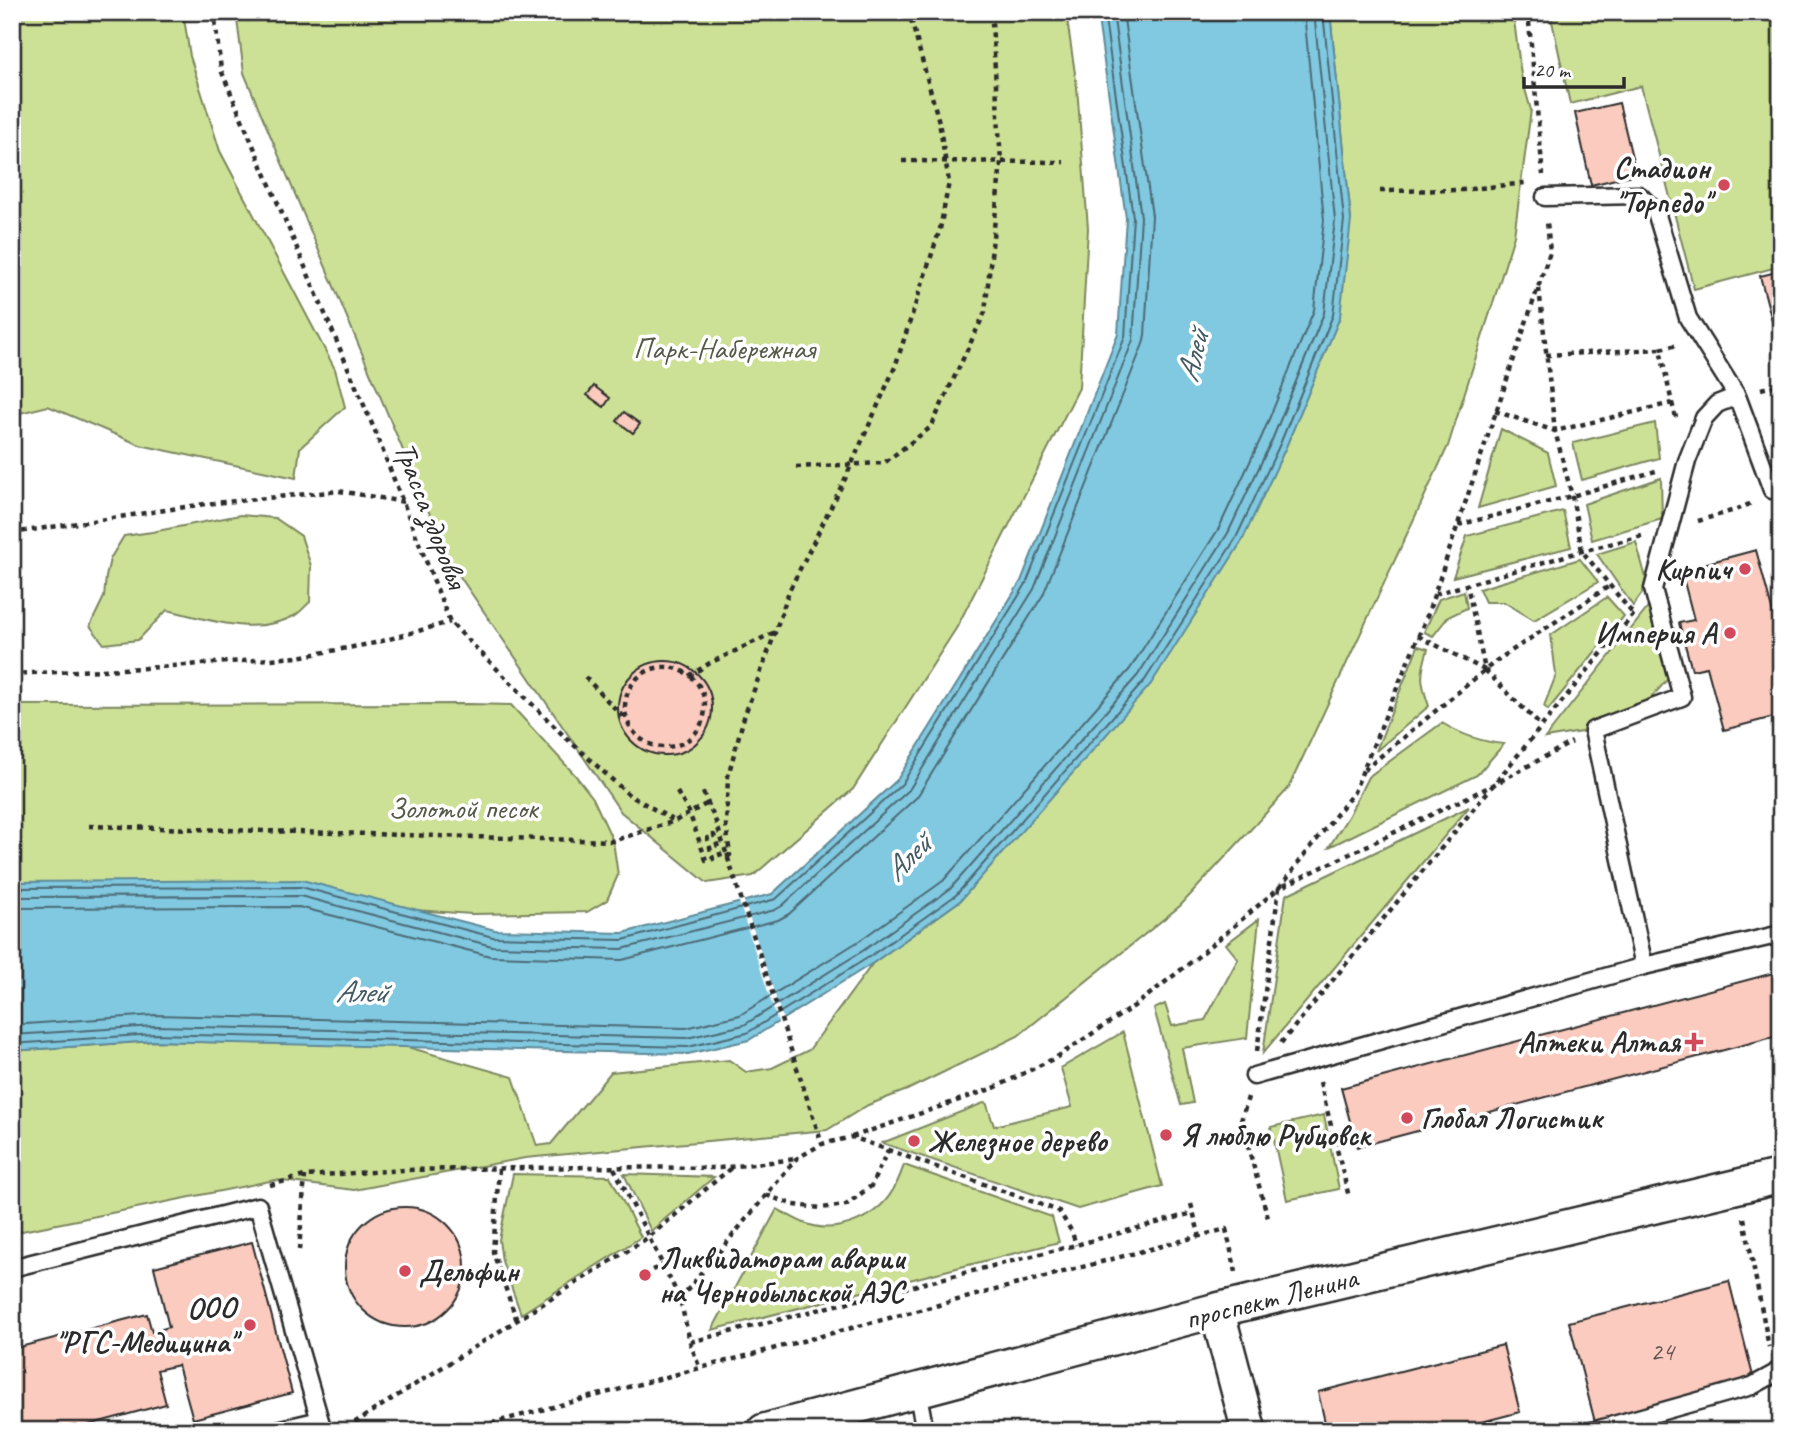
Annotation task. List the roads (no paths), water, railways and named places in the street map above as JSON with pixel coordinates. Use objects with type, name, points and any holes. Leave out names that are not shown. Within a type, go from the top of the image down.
[{"type":"street","name":"проспект Ленина","points":[[764,1431],[1230,1308],[1781,1176]]},
{"type":"street","points":[[1230,1308],[1249,1431]]},
{"type":"lane","points":[[1544,189],[1639,195],[1656,212],[1688,318],[1737,396],[1772,490],[1781,488]]},
{"type":"lane","points":[[1644,966],[1593,730],[1682,697],[1653,589],[1687,461],[1704,418],[1717,404],[1737,396]]},
{"type":"lane","points":[[1254,1076],[1644,966],[1781,934]]},
{"type":"lane","points":[[12,1268],[258,1206],[321,1425],[273,1431]]},
{"type":"lane","points":[[1592,1431],[1752,1386],[1777,1371]]},
{"type":"lane","points":[[917,1390],[925,1431]]},
{"type":"water","name":"Алей","points":[[1097,12],[1330,12],[1351,220],[1340,317],[1286,447],[1242,541],[1151,684],[961,900],[873,963],[749,1040],[688,1054],[154,1041],[12,1051],[12,882],[302,880],[495,930],[623,933],[772,894],[897,780],[1021,581],[1118,334],[1126,218]]},
{"type":"place","name":"Стадион \"Торпедо\"","points":[[1724,185]]},
{"type":"place","name":"Кирпич","points":[[1745,569]]},
{"type":"place","name":"Империя А","points":[[1730,633]]},
{"type":"place","name":"Аптеки Алтая","points":[[1694,1042]]},
{"type":"place","name":"Глобал Логистик","points":[[1407,1118]]},
{"type":"place","name":"Я люблю Рубцовск","points":[[1166,1135]]},
{"type":"place","name":"Железное дерево","points":[[914,1141]]},
{"type":"place","name":"Дельфин","points":[[405,1271]]},
{"type":"place","name":"Ликвидаторам аварии на Чернобыльской АЭС","points":[[645,1275]]},
{"type":"place","name":"ООО \"РГС-Медицина\"","points":[[250,1325]]},
{"type":"park label","name":"Парк-Набережная","points":[[724,348]]},
{"type":"park label","name":"Золотой песок","points":[[463,808]]}]
